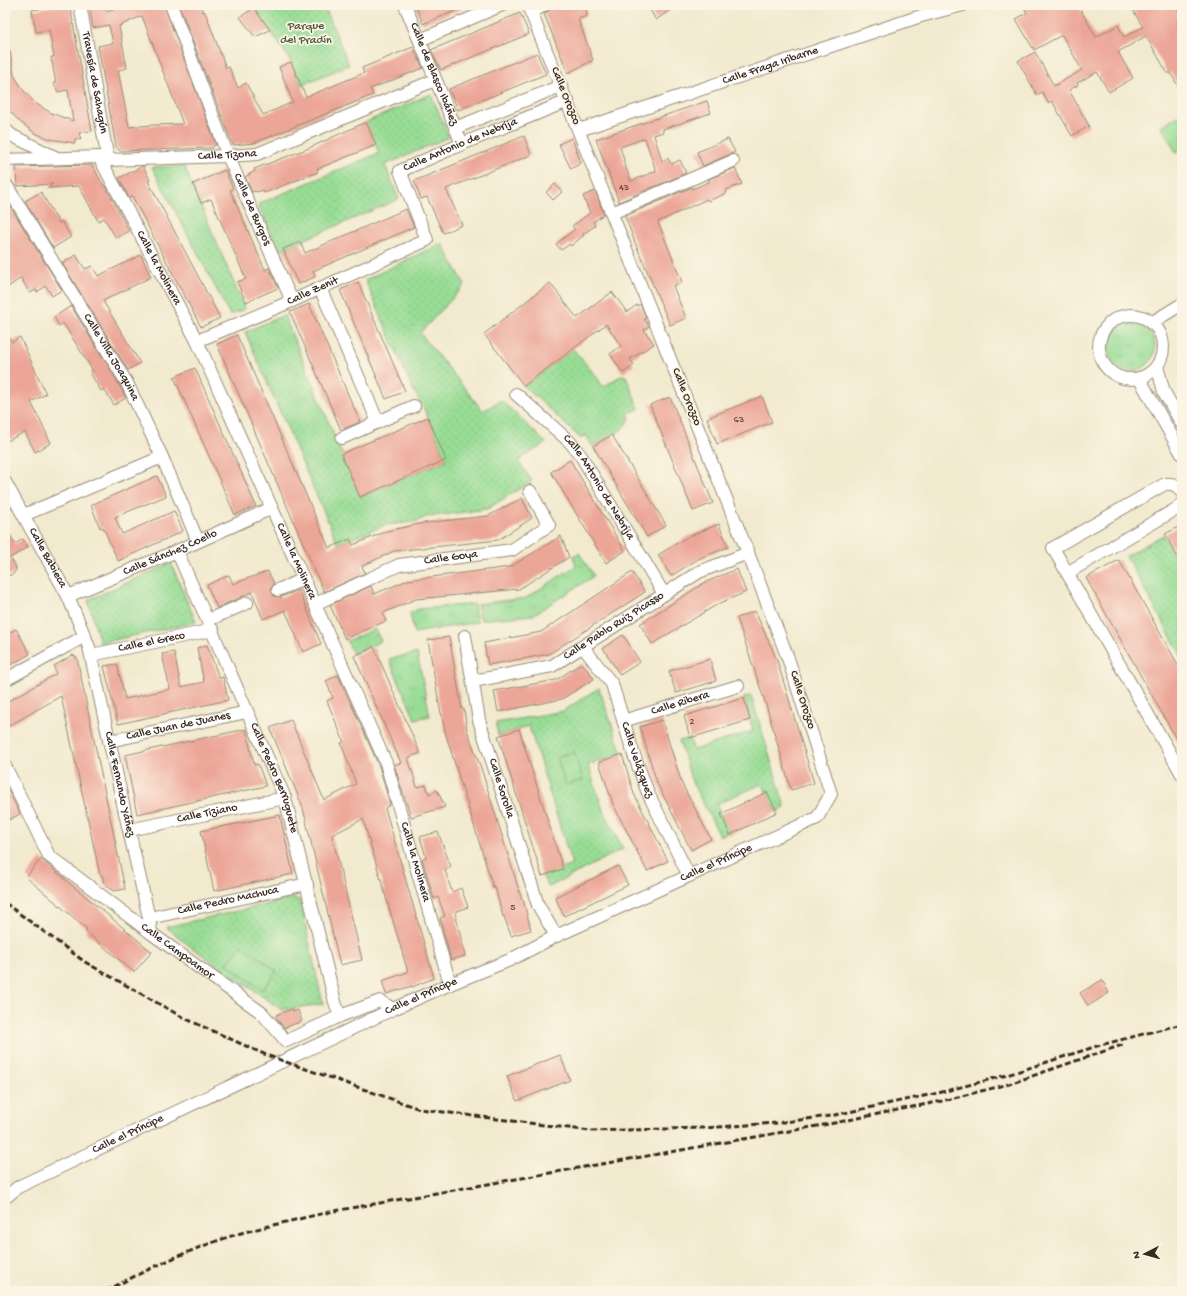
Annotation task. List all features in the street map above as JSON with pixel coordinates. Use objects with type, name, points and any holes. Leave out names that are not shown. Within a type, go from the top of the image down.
[{"type":"street","name":"Travesía de Sahagún","points":[[80,5],[104,158]]},
{"type":"street","name":"Calle de Burgos","points":[[171,5],[228,156],[292,300]]},
{"type":"street","name":"Calle de Blasco Ibáñez","points":[[405,5],[462,144]]},
{"type":"street","points":[[420,40],[502,5]]},
{"type":"street","points":[[530,9],[544,5]]},
{"type":"street","name":"Calle Fraga Iribarne","points":[[579,130],[921,16],[963,5]]},
{"type":"street","name":"Calle Orozco","points":[[530,9],[748,553],[789,661],[831,794]]},
{"type":"street","name":"Calle Tizona","points":[[5,160],[228,156],[257,154],[435,80]]},
{"type":"street","name":"Calle Antonio de Nebrija","points":[[455,128],[561,86]]},
{"type":"street","name":"Calle Antonio de Nebrija","points":[[427,240],[400,171],[462,144],[568,102]]},
{"type":"street","points":[[5,129],[11,135],[58,158]]},
{"type":"street","name":"Calle la Molinera","points":[[104,158],[197,340],[386,763],[450,984]]},
{"type":"street","points":[[612,213],[733,161]]},
{"type":"street","name":"Calle Villa Joaquina","points":[[5,183],[127,383],[162,457],[198,541]]},
{"type":"street","name":"Calle Zenit","points":[[197,340],[320,288],[427,240]]},
{"type":"street","points":[[320,288],[378,422]]},
{"type":"street","points":[[1151,323],[1182,304]]},
{"type":"street","points":[[1135,316],[1144,318],[1157,328],[1162,343],[1161,359],[1157,366],[1149,374],[1139,378],[1120,378],[1112,373],[1100,358],[1100,339],[1103,331],[1117,318],[1135,316]]},
{"type":"street","points":[[1157,366],[1164,392],[1182,424]]},
{"type":"street","points":[[1139,378],[1182,454]]},
{"type":"street","name":"Calle Antonio de Nebrija","points":[[516,394],[570,442],[581,456],[664,594]]},
{"type":"street","points":[[342,438],[414,406]]},
{"type":"street","points":[[24,516],[162,457]]},
{"type":"street","name":"Calle Babieca","points":[[5,482],[68,596],[85,636]]},
{"type":"street","points":[[1182,493],[1176,486],[1165,484],[1053,548],[1182,774]]},
{"type":"street","name":"Calle Goya","points":[[315,604],[399,565],[512,550],[549,525],[530,491]]},
{"type":"street","points":[[1067,573],[1178,508],[1182,503]]},
{"type":"street","name":"Calle Sánchez Coello","points":[[68,596],[177,551],[272,508]]},
{"type":"street","name":"Calle Pedro Berruguete","points":[[177,551],[285,798],[335,1002],[340,1016]]},
{"type":"street","name":"Calle Pablo Ruiz Picasso","points":[[473,681],[552,666],[699,572],[748,553]]},
{"type":"street","points":[[278,590],[304,579]]},
{"type":"street","name":"Calle el Greco","points":[[91,655],[210,625],[247,603]]},
{"type":"street","points":[[5,680],[85,636]]},
{"type":"street","name":"Calle Fernando Yáñez","points":[[85,636],[91,655],[128,830],[149,918],[151,933]]},
{"type":"street","name":"Calle Sorolla","points":[[465,636],[479,720],[538,905],[556,936]]},
{"type":"street","name":"Calle Velázquez","points":[[583,647],[612,684],[648,793],[689,876]]},
{"type":"street","name":"Calle Ribera","points":[[623,721],[738,686]]},
{"type":"street","name":"Calle Juan de Juanes","points":[[109,741],[247,712]]},
{"type":"street","name":"Calle Campoamor","points":[[5,766],[49,856],[151,933],[262,1013],[286,1041],[340,1016],[380,1001],[393,1009]]},
{"type":"street","name":"Calle el Príncipe","points":[[5,1198],[18,1187],[393,1009],[510,960],[556,936],[817,818],[831,794]]},
{"type":"street","name":"Calle Tiziano","points":[[128,830],[285,798]]},
{"type":"street","name":"Calle Pedro Machuca","points":[[149,918],[307,884]]},
{"type":"green space","name":"Parque del Pradín","points":[[252,5],[324,5],[349,65],[301,85],[289,58]]},
{"type":"green space","points":[[431,94],[449,137],[385,165],[399,199],[278,251],[258,204],[379,153],[366,122]]},
{"type":"green space","points":[[1182,114],[1182,148],[1176,152],[1161,126]]},
{"type":"green space","points":[[184,166],[245,309],[230,315],[152,167]]},
{"type":"green space","points":[[442,243],[465,285],[420,333],[483,411],[501,400],[546,443],[518,461],[532,481],[487,509],[426,517],[415,522],[385,525],[338,544],[245,332],[284,315],[360,497],[446,460],[428,417],[412,387],[365,280]]},
{"type":"green space","points":[[1131,323],[1140,325],[1148,330],[1153,338],[1155,347],[1153,356],[1148,364],[1140,369],[1131,371],[1122,369],[1114,364],[1109,356],[1107,347],[1109,338],[1114,330],[1122,325]]},
{"type":"green space","points":[[573,349],[597,377],[603,387],[622,375],[626,376],[639,409],[628,413],[630,419],[621,430],[592,446],[586,435],[580,438],[524,386]]},
{"type":"green space","points":[[1163,535],[1182,571],[1182,657],[1126,556]]},
{"type":"green space","points":[[579,553],[594,576],[533,615],[481,620],[477,604],[526,598],[576,566],[573,556]]},
{"type":"green space","points":[[171,563],[196,622],[100,643],[88,600]]},
{"type":"green space","points":[[474,604],[477,622],[414,633],[410,613],[419,609]]},
{"type":"green space","points":[[375,629],[381,641],[353,654],[347,641]]},
{"type":"green space","points":[[417,653],[430,716],[415,719],[389,659]]},
{"type":"green space","points":[[599,688],[622,754],[588,765],[602,807],[623,849],[549,887],[542,876],[572,865],[529,726],[498,736],[496,723],[563,711]]},
{"type":"green space","points":[[751,695],[785,807],[777,812],[762,784],[716,804],[729,832],[720,836],[692,782],[679,741],[690,738],[693,750],[753,731],[744,698]]},
{"type":"green space","points":[[574,752],[583,780],[566,785],[557,757]]},
{"type":"green space","points":[[295,898],[300,901],[323,1004],[282,1010],[191,947],[166,927]]},
{"type":"green space","points":[[241,945],[277,971],[262,990],[227,964]]},
{"type":"building","points":[[70,5],[92,131],[79,133],[81,139],[75,139],[75,143],[50,139],[35,133],[20,122],[5,106],[5,51],[10,51],[14,75],[23,90],[35,103],[51,113],[73,121],[68,90],[58,92],[53,83],[56,83],[51,57],[54,57],[49,30],[36,32],[32,10]]},
{"type":"building","points":[[89,5],[104,5],[106,11],[126,5],[164,5],[216,144],[212,148],[120,151],[116,147],[98,46],[113,43],[109,25],[93,28]],"holes":[[[142,16],[183,124],[129,127],[118,70],[127,68],[119,26]]]},
{"type":"building","points":[[179,5],[201,5],[226,68],[229,67],[238,88],[246,83],[263,115],[293,102],[279,67],[291,62],[306,97],[364,73],[362,68],[413,47],[423,68],[370,89],[373,95],[254,143],[233,145]]},
{"type":"building","points":[[415,5],[470,5],[423,24]]},
{"type":"building","points":[[559,5],[586,5],[587,16],[578,19],[593,60],[568,73],[544,14]]},
{"type":"building","points":[[647,5],[677,5],[656,20]]},
{"type":"building","points":[[1023,5],[1078,5],[1096,37],[1118,25],[1124,37],[1143,27],[1130,5],[1175,5],[1182,18],[1177,20],[1179,25],[1177,26],[1182,35],[1182,93],[1170,72],[1168,74],[1146,36],[1118,52],[1133,78],[1109,92],[1097,72],[1077,83],[1078,85],[1069,90],[1089,126],[1072,136],[1052,101],[1048,103],[1042,92],[1037,95],[1018,61],[1035,52],[1054,86],[1082,70],[1062,35],[1034,50],[1016,19],[1027,13]]},
{"type":"building","points":[[254,8],[270,30],[255,37],[240,17]]},
{"type":"building","points":[[520,13],[529,34],[441,70],[431,50]]},
{"type":"building","points":[[537,53],[546,74],[458,110],[449,89]]},
{"type":"building","points":[[707,101],[711,113],[663,129],[663,132],[654,135],[662,161],[668,158],[671,164],[680,160],[686,173],[619,202],[596,139]],"holes":[[[645,138],[656,171],[631,181],[620,147]]]},
{"type":"building","points":[[366,122],[376,145],[317,169],[318,172],[264,193],[263,190],[252,192],[245,177],[255,171],[254,169],[309,148]]},
{"type":"building","points":[[524,136],[531,155],[446,189],[462,225],[443,233],[427,197],[421,199],[414,181]]},
{"type":"building","points":[[572,138],[581,163],[571,169],[559,144]]},
{"type":"building","points":[[728,139],[735,152],[703,166],[697,152]]},
{"type":"building","points":[[92,165],[104,186],[105,185],[129,231],[116,238],[104,218],[98,221],[79,186],[48,188],[53,184],[17,186],[16,167]]},
{"type":"building","points":[[143,166],[150,180],[148,181],[220,318],[201,327],[132,196],[129,198],[119,178]]},
{"type":"building","points":[[735,168],[742,184],[726,190],[727,193],[708,201],[707,199],[658,222],[682,282],[673,286],[686,318],[670,325],[625,216],[692,187],[692,189],[709,182],[709,179]]},
{"type":"building","points":[[225,170],[233,189],[230,190],[265,270],[269,268],[278,288],[246,302],[237,282],[246,279],[211,199],[201,203],[193,184]]},
{"type":"building","points":[[555,184],[562,192],[553,200],[546,192]]},
{"type":"building","points":[[595,191],[604,214],[593,222],[595,226],[583,234],[584,235],[571,246],[570,244],[561,250],[556,244],[575,229],[572,226],[590,213],[583,196]]},
{"type":"building","points":[[41,192],[59,223],[62,222],[71,237],[53,248],[25,201]]},
{"type":"building","points":[[5,198],[62,290],[52,296],[46,286],[37,292],[36,290],[30,293],[21,278],[5,289]]},
{"type":"building","points":[[406,209],[414,227],[313,271],[315,277],[298,284],[283,249],[300,242],[305,253]]},
{"type":"building","points":[[76,255],[85,269],[92,266],[98,276],[141,255],[151,277],[103,301],[140,363],[128,370],[62,263]]},
{"type":"building","points":[[358,282],[405,391],[386,399],[340,290]]},
{"type":"building","points":[[550,283],[577,318],[612,292],[627,312],[637,305],[641,305],[646,318],[644,319],[649,326],[644,330],[654,344],[630,359],[634,365],[623,373],[610,354],[621,346],[606,324],[524,386],[484,334]]},
{"type":"building","points":[[309,304],[360,422],[341,430],[290,312]]},
{"type":"building","points":[[71,306],[115,377],[126,398],[114,405],[104,389],[101,391],[90,373],[93,371],[63,323],[59,326],[54,317]]},
{"type":"building","points":[[5,331],[12,342],[20,337],[46,394],[31,402],[51,443],[35,452],[25,432],[5,442]]},
{"type":"building","points":[[237,335],[329,548],[350,539],[353,545],[387,531],[424,523],[488,516],[522,498],[532,518],[498,540],[394,551],[362,566],[365,573],[324,592],[217,344]]},
{"type":"building","points":[[195,368],[256,506],[235,515],[174,377]]},
{"type":"building","points":[[762,396],[772,422],[717,444],[707,418]]},
{"type":"building","points":[[670,397],[713,503],[693,511],[650,405]]},
{"type":"building","points":[[428,417],[446,460],[360,497],[341,454]]},
{"type":"building","points":[[612,435],[666,525],[647,537],[593,446]]},
{"type":"building","points":[[570,460],[625,551],[606,563],[551,472]]},
{"type":"building","points":[[157,476],[166,496],[115,517],[122,534],[174,511],[183,531],[118,561],[103,527],[100,528],[91,505]]},
{"type":"building","points":[[719,524],[728,547],[698,559],[671,576],[658,555],[687,537]]},
{"type":"building","points":[[1182,525],[1182,565],[1165,534]]},
{"type":"building","points":[[5,527],[15,544],[23,539],[28,547],[10,558],[15,565],[16,570],[13,574],[5,577]]},
{"type":"building","points":[[561,536],[569,557],[519,589],[416,599],[383,613],[386,621],[345,639],[330,605],[371,586],[374,594],[408,580],[510,567]]},
{"type":"building","points":[[1119,560],[1182,672],[1182,749],[1086,578]]},
{"type":"building","points":[[737,569],[746,592],[718,604],[652,644],[640,624],[704,583]]},
{"type":"building","points":[[268,571],[274,584],[271,589],[274,596],[281,597],[299,590],[321,644],[303,652],[285,610],[263,619],[252,592],[217,608],[207,585],[229,575],[233,584]]},
{"type":"building","points":[[632,572],[645,592],[549,654],[488,665],[484,643],[541,632]]},
{"type":"building","points":[[755,611],[777,660],[814,783],[791,790],[767,708],[737,618]]},
{"type":"building","points":[[16,629],[30,654],[5,668],[5,635]]},
{"type":"building","points":[[623,635],[640,662],[620,675],[603,648]]},
{"type":"building","points":[[449,637],[467,730],[481,768],[522,900],[523,899],[531,930],[511,936],[504,916],[503,917],[495,887],[493,887],[446,735],[439,704],[428,640]]},
{"type":"building","points":[[207,645],[219,678],[223,677],[228,700],[118,724],[104,666],[117,664],[125,699],[170,689],[162,654],[174,652],[181,687],[204,682],[197,648]]},
{"type":"building","points":[[374,647],[420,753],[408,758],[417,787],[426,785],[429,794],[437,790],[445,807],[411,817],[394,765],[401,763],[354,656]]},
{"type":"building","points":[[73,655],[77,658],[125,889],[114,891],[104,883],[102,875],[100,875],[61,696],[5,728],[5,703],[56,674],[54,666]]},
{"type":"building","points":[[710,659],[716,681],[676,693],[669,671]]},
{"type":"building","points":[[582,663],[594,679],[562,699],[498,712],[494,691],[556,680]]},
{"type":"building","points":[[338,675],[379,766],[390,805],[385,808],[434,978],[412,987],[386,994],[382,981],[408,972],[363,819],[332,835],[362,960],[340,965],[303,808],[270,728],[291,720],[324,800],[356,784],[341,743],[344,742],[327,701],[333,698],[326,681]]},
{"type":"building","points":[[744,698],[750,720],[690,738],[684,716]]},
{"type":"building","points":[[662,720],[682,784],[711,839],[691,850],[657,783],[640,727]]},
{"type":"building","points":[[246,729],[254,765],[258,764],[266,786],[137,814],[125,755]]},
{"type":"building","points":[[519,729],[563,869],[542,876],[498,736]]},
{"type":"building","points":[[622,754],[634,794],[668,861],[647,871],[613,804],[599,762]]},
{"type":"building","points":[[5,784],[20,814],[5,822]]},
{"type":"building","points":[[767,792],[777,812],[730,835],[721,814]]},
{"type":"building","points":[[280,815],[293,874],[214,891],[201,831]]},
{"type":"building","points":[[438,832],[451,867],[445,870],[452,892],[461,888],[468,907],[455,912],[465,956],[451,960],[440,918],[445,916],[438,897],[434,899],[422,859],[426,857],[420,837]]},
{"type":"building","points":[[41,859],[152,952],[134,972],[85,931],[87,929],[26,877]]},
{"type":"building","points":[[618,866],[628,885],[564,916],[555,897]]},
{"type":"building","points":[[1102,980],[1109,993],[1088,1006],[1080,993]]},
{"type":"building","points":[[292,1009],[293,1012],[298,1010],[302,1021],[284,1028],[276,1015]]},
{"type":"building","points":[[560,1055],[570,1080],[517,1101],[507,1076]]},
{"type":"railway","points":[[5,903],[85,962],[184,1018],[266,1055],[420,1109],[591,1131],[703,1128],[777,1123],[830,1116],[938,1093],[1007,1075],[1097,1046],[1182,1024]]},
{"type":"railway","points":[[106,1291],[155,1266],[189,1251],[241,1233],[264,1227],[334,1211],[829,1124],[942,1101],[1009,1084],[1125,1044]]}]
